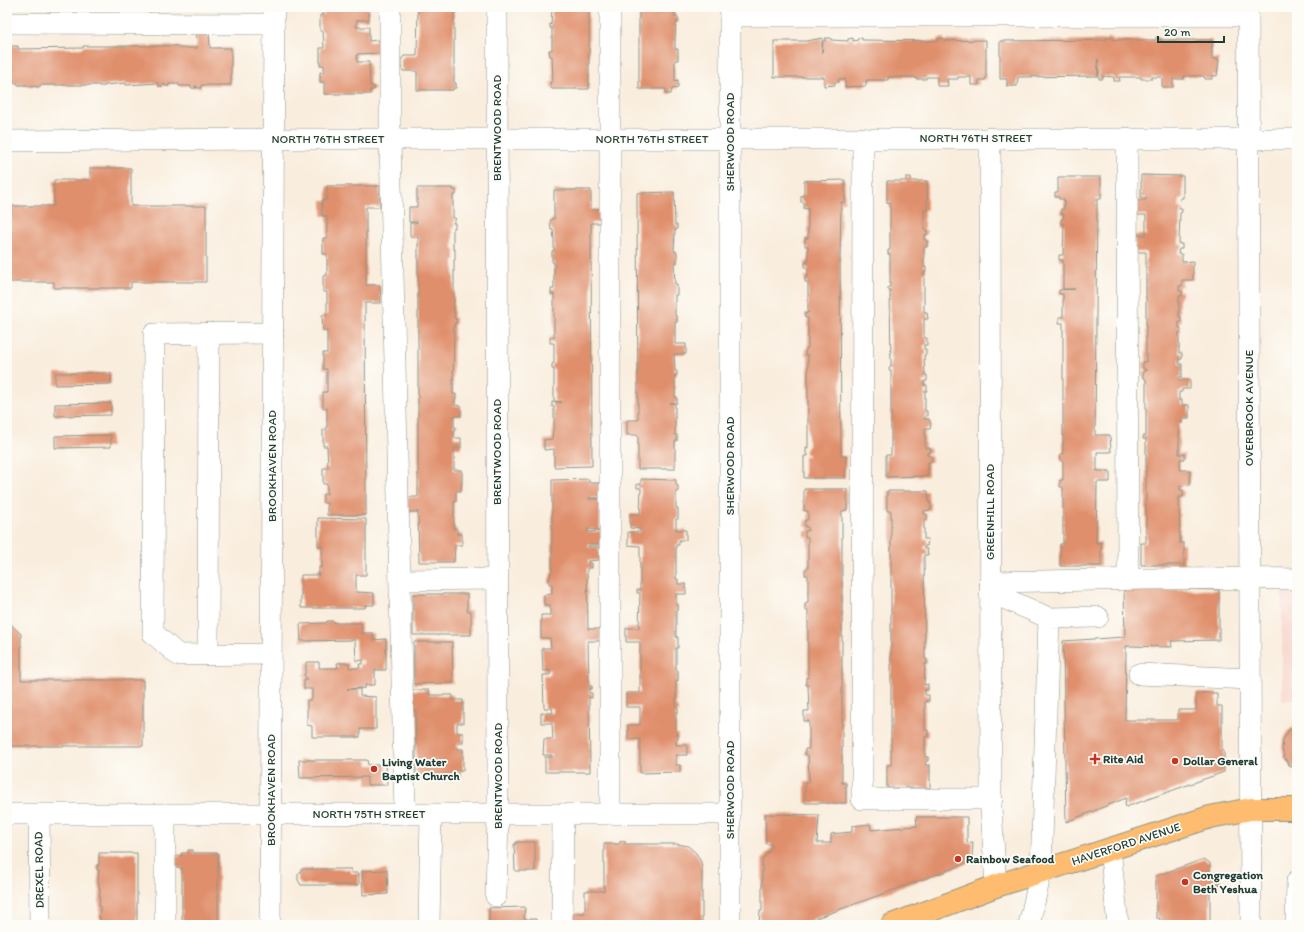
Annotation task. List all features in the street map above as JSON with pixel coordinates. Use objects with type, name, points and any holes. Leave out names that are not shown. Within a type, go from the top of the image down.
[{"type":"main road","name":"HAVERFORD AVENUE","points":[[892,925],[919,920],[996,886],[1210,817],[1251,809],[1297,809]]},
{"type":"street","points":[[390,7],[390,139],[405,814]]},
{"type":"street","name":"BRENTWOOD ROAD","points":[[496,896],[498,813],[497,7]]},
{"type":"street","points":[[610,7],[610,814]]},
{"type":"street","points":[[730,11],[1248,12]]},
{"type":"street","name":"SHERWOOD ROAD","points":[[730,11],[730,925]]},
{"type":"street","name":"OVERBROOK AVENUE","points":[[1248,12],[1251,925]]},
{"type":"street","points":[[7,23],[274,15]]},
{"type":"street","name":"BROOKHAVEN ROAD","points":[[270,925],[274,15]]},
{"type":"street","points":[[863,138],[862,800],[992,799]]},
{"type":"street","name":"NORTH 76TH STREET","points":[[7,141],[863,138],[1297,139]]},
{"type":"street","name":"GREENHILL ROAD","points":[[990,138],[990,587],[992,799],[996,886]]},
{"type":"street","points":[[1127,138],[1128,579]]},
{"type":"street","points":[[208,654],[209,333]]},
{"type":"street","points":[[271,654],[178,654],[154,633],[154,334],[273,333]]},
{"type":"street","points":[[400,580],[497,579]]},
{"type":"street","points":[[990,587],[1128,579],[1297,579]]},
{"type":"street","points":[[990,587],[1049,618],[1098,617]]},
{"type":"street","points":[[1029,925],[1041,872],[1049,618]]},
{"type":"street","points":[[1139,674],[1250,680]]},
{"type":"street","name":"NORTH 75TH STREET","points":[[7,814],[730,814]]},
{"type":"street","name":"DREXEL ROAD","points":[[38,814],[40,925]]},
{"type":"street","points":[[165,814],[165,925]]},
{"type":"street","points":[[429,925],[431,814]]},
{"type":"street","points":[[562,923],[563,814]]},
{"type":"street","points":[[1110,849],[1118,925]]},
{"type":"street","points":[[1296,925],[1297,881]]},
{"type":"shaded area","points":[[1282,593],[1297,593],[1297,699],[1282,700]]},
{"type":"building","points":[[323,7],[369,7],[369,20],[357,20],[356,27],[369,27],[369,41],[379,40],[380,53],[357,54],[357,62],[369,62],[370,86],[374,86],[374,90],[370,90],[370,94],[324,94],[324,82],[320,82],[320,72],[324,72],[324,65],[320,65],[320,48],[324,48],[323,31],[320,31],[320,15],[324,15]]},
{"type":"building","points":[[418,7],[454,7],[454,83],[456,83],[456,88],[453,90],[417,90],[417,71],[403,71],[401,67],[401,60],[404,56],[417,56]]},
{"type":"building","points":[[552,7],[589,7],[589,89],[551,88],[550,82],[553,82],[552,56],[550,56],[549,50],[552,50],[552,28],[550,28],[550,24],[551,25]]},
{"type":"building","points":[[639,7],[675,7],[675,17],[678,17],[678,23],[676,23],[675,49],[678,49],[678,60],[675,60],[675,81],[678,80],[678,88],[672,89],[671,94],[666,94],[666,89],[639,89]]},
{"type":"building","points":[[196,32],[209,32],[210,48],[231,48],[231,85],[201,85],[201,88],[197,88],[197,86],[195,86],[196,88],[191,88],[191,86],[179,86],[179,84],[169,84],[169,86],[164,86],[165,84],[163,84],[163,86],[158,86],[158,83],[126,85],[126,83],[105,86],[40,85],[40,87],[29,87],[28,85],[18,85],[18,83],[7,83],[7,46],[18,46],[18,49],[83,48],[83,46],[179,46],[179,48],[197,48]]},
{"type":"building","points":[[1156,37],[1160,38],[1160,40],[1212,40],[1212,59],[1219,59],[1217,76],[1212,75],[1212,79],[1205,79],[1204,76],[1184,76],[1184,79],[1173,79],[1173,87],[1162,87],[1162,77],[1141,79],[1141,77],[1119,77],[1120,81],[1114,81],[1114,77],[1103,76],[1103,79],[1099,79],[1098,59],[1098,76],[1018,77],[1017,86],[1007,86],[1007,79],[1000,79],[1000,41],[1106,40],[1106,38],[1113,38],[1113,40],[1156,40]]},
{"type":"building","points":[[822,38],[822,53],[823,41],[825,41],[825,38],[831,38],[831,40],[848,41],[848,39],[853,38],[853,41],[858,40],[858,38],[862,38],[862,40],[938,41],[938,39],[944,38],[944,41],[986,40],[986,77],[985,80],[979,80],[979,85],[971,85],[971,77],[947,79],[948,86],[937,86],[937,77],[916,79],[915,77],[888,77],[888,80],[866,80],[866,86],[845,87],[845,79],[839,79],[839,82],[835,82],[835,85],[824,86],[824,77],[774,77],[774,41],[807,41]]},
{"type":"building","points":[[90,168],[131,168],[131,206],[206,206],[206,282],[131,282],[131,288],[54,288],[54,282],[7,282],[7,206],[54,206],[54,180],[90,180]]},
{"type":"building","points":[[1141,175],[1183,176],[1183,198],[1180,198],[1179,208],[1182,208],[1182,212],[1180,213],[1179,244],[1182,244],[1182,249],[1179,249],[1178,254],[1182,254],[1182,262],[1193,261],[1193,280],[1182,280],[1182,286],[1179,286],[1179,291],[1182,291],[1182,296],[1179,296],[1179,317],[1181,317],[1181,322],[1179,322],[1179,328],[1181,328],[1181,332],[1179,332],[1179,353],[1182,353],[1182,359],[1179,359],[1179,364],[1182,364],[1182,377],[1179,377],[1179,380],[1190,380],[1190,389],[1182,389],[1182,392],[1179,392],[1179,400],[1182,400],[1182,405],[1189,405],[1189,418],[1182,418],[1182,423],[1179,423],[1179,454],[1185,454],[1185,459],[1180,459],[1180,470],[1190,470],[1190,485],[1180,486],[1180,490],[1183,490],[1183,497],[1179,497],[1180,543],[1184,543],[1184,565],[1141,565],[1141,543],[1146,543],[1146,439],[1143,439],[1143,436],[1146,436],[1146,379],[1143,378],[1143,371],[1146,371],[1146,369],[1143,369],[1143,362],[1146,362],[1146,252],[1135,252],[1134,235],[1146,235],[1146,215],[1132,215],[1132,200],[1146,200],[1146,198],[1141,198]]},
{"type":"building","points":[[906,177],[911,177],[911,181],[927,181],[927,210],[924,210],[924,230],[927,230],[927,235],[924,235],[924,240],[927,240],[927,247],[924,247],[924,267],[926,267],[926,272],[924,272],[924,312],[927,312],[928,319],[924,319],[924,338],[927,338],[927,345],[924,345],[926,355],[924,355],[925,375],[927,375],[927,381],[924,381],[924,385],[927,385],[927,391],[925,391],[925,411],[927,411],[927,416],[925,416],[924,419],[929,419],[931,424],[930,429],[925,429],[925,448],[930,448],[931,452],[927,453],[927,455],[931,456],[932,462],[928,462],[928,476],[886,477],[886,455],[891,455],[891,370],[889,370],[889,367],[891,366],[890,290],[888,290],[888,287],[890,287],[890,254],[888,254],[888,250],[890,250],[890,202],[887,203],[887,181],[906,181]]},
{"type":"building","points":[[1058,177],[1101,177],[1101,199],[1097,199],[1095,435],[1110,435],[1111,452],[1097,452],[1097,471],[1110,471],[1110,482],[1097,482],[1096,543],[1101,542],[1101,566],[1060,566],[1060,544],[1063,544],[1063,487],[1060,487],[1060,480],[1063,480],[1063,461],[1061,461],[1060,454],[1063,454],[1063,323],[1059,323],[1059,317],[1063,317],[1063,294],[1059,294],[1059,290],[1075,289],[1063,289],[1063,260],[1059,260],[1059,255],[1063,255],[1064,224],[1061,224],[1061,219],[1063,219],[1064,214],[1061,214],[1061,209],[1064,208],[1064,199],[1055,197],[1055,192],[1058,192]]},
{"type":"building","points":[[845,180],[845,202],[841,202],[840,256],[841,456],[846,456],[845,478],[804,478],[804,456],[808,456],[808,454],[806,454],[806,447],[808,448],[808,355],[805,355],[806,349],[808,348],[808,318],[805,318],[805,313],[808,313],[808,282],[805,282],[805,276],[808,277],[808,268],[805,268],[805,262],[808,262],[808,246],[805,246],[805,238],[808,238],[808,208],[804,209],[804,202],[801,202],[801,196],[804,196],[804,181]]},
{"type":"building","points":[[327,186],[380,186],[380,207],[366,207],[366,285],[380,285],[381,303],[365,303],[366,515],[327,515],[327,503],[323,503],[323,494],[327,494],[327,484],[323,484],[323,468],[328,468],[327,446],[323,446],[323,430],[327,429],[327,408],[323,408],[323,392],[327,392],[327,369],[323,369],[323,353],[327,353],[327,331],[323,331],[322,315],[327,315],[327,292],[323,292],[323,276],[327,275],[327,254],[323,254],[323,238],[327,238],[327,216],[322,216],[322,200],[327,200]]},
{"type":"building","points":[[417,188],[453,188],[453,190],[456,190],[456,195],[453,195],[453,217],[456,219],[453,223],[455,223],[455,228],[453,228],[453,249],[455,249],[454,318],[456,318],[456,324],[454,324],[453,394],[456,394],[454,405],[461,406],[461,416],[454,416],[454,427],[456,427],[454,431],[454,438],[461,438],[461,448],[454,448],[454,470],[462,470],[462,480],[461,491],[456,491],[456,502],[454,502],[454,529],[457,529],[457,534],[462,534],[462,545],[455,545],[454,562],[419,562],[418,512],[407,512],[407,497],[418,497],[418,237],[410,237],[410,223],[418,222],[409,222],[409,207],[417,207]]},
{"type":"building","points":[[554,190],[591,190],[591,210],[600,209],[604,223],[591,223],[592,466],[554,467],[554,449],[544,450],[544,440],[552,439],[554,429],[554,407],[552,407],[552,402],[562,402],[554,401],[554,369],[552,369],[552,364],[554,363],[554,343],[550,343],[550,337],[554,337],[554,294],[551,294],[551,289],[554,289],[554,262],[552,262],[552,251],[554,251],[554,239],[553,230],[551,230],[550,223],[551,219],[554,219]]},
{"type":"building","points":[[674,192],[675,225],[677,225],[677,230],[675,230],[674,251],[677,252],[677,263],[674,263],[675,284],[677,284],[677,295],[675,295],[675,316],[677,316],[677,322],[675,322],[675,344],[686,344],[686,354],[674,354],[675,371],[677,371],[677,375],[675,375],[675,397],[677,397],[677,403],[675,403],[675,435],[677,435],[677,441],[675,441],[675,469],[638,469],[638,435],[627,435],[627,420],[638,420],[637,193]]},
{"type":"building","points":[[55,373],[111,373],[111,384],[55,385]]},
{"type":"building","points":[[111,403],[111,415],[55,416],[55,404]]},
{"type":"building","points":[[111,435],[111,447],[55,448],[55,436]]},
{"type":"building","points":[[589,479],[589,483],[600,483],[601,498],[589,498],[600,499],[600,530],[588,529],[588,532],[601,531],[601,545],[589,545],[588,547],[599,547],[599,560],[588,561],[588,563],[592,563],[592,568],[587,568],[588,629],[601,629],[601,641],[588,641],[589,686],[592,686],[592,689],[589,689],[589,693],[592,693],[592,698],[589,697],[590,772],[545,772],[545,757],[552,757],[552,755],[543,755],[544,739],[553,739],[552,723],[541,723],[541,713],[553,713],[552,708],[544,708],[543,675],[550,675],[550,670],[543,671],[542,648],[551,648],[550,638],[541,638],[541,615],[550,615],[550,605],[544,605],[544,595],[552,594],[552,584],[549,584],[549,578],[552,572],[552,480]]},
{"type":"building","points":[[641,479],[676,480],[676,485],[678,486],[678,491],[676,492],[676,508],[678,508],[678,519],[676,519],[676,530],[686,530],[686,540],[679,540],[679,545],[676,545],[676,579],[678,579],[678,584],[686,584],[686,594],[676,594],[676,605],[678,605],[678,610],[676,610],[676,637],[678,637],[678,648],[676,648],[676,670],[678,670],[678,681],[676,680],[676,707],[678,708],[678,712],[676,712],[676,734],[678,734],[678,739],[676,740],[676,745],[687,745],[687,755],[676,755],[676,765],[680,765],[680,772],[640,773],[640,739],[628,739],[628,725],[640,725],[640,707],[626,707],[626,693],[640,693],[640,642],[626,642],[626,628],[639,628],[640,593],[637,593],[637,590],[640,590],[640,546],[628,545],[628,532],[640,532],[640,529],[630,528],[630,514],[640,514],[641,488],[637,488],[637,484],[641,484]]},
{"type":"building","points":[[804,489],[847,489],[847,510],[842,511],[842,783],[846,783],[846,803],[805,803],[805,782],[809,782],[808,755],[805,755],[805,749],[809,749],[809,721],[804,721],[804,711],[809,711],[808,685],[806,685],[806,677],[808,678],[808,610],[805,610],[805,603],[808,602],[808,575],[805,575],[805,569],[808,569],[808,537],[805,537],[805,531],[808,531],[808,527],[805,527],[805,520],[808,520],[808,511],[804,511]]},
{"type":"building","points":[[887,491],[928,491],[929,503],[931,503],[931,510],[924,511],[924,514],[927,514],[927,520],[924,520],[924,539],[928,539],[927,546],[925,546],[924,549],[927,549],[928,555],[924,555],[925,659],[927,659],[927,664],[925,664],[924,685],[928,684],[928,690],[925,690],[925,695],[929,695],[929,701],[925,701],[925,730],[928,730],[928,736],[925,737],[925,757],[928,757],[928,761],[926,761],[925,765],[930,765],[930,788],[887,788],[887,765],[891,765],[891,511],[887,511]]},
{"type":"building","points":[[318,518],[366,519],[366,575],[356,575],[356,592],[374,593],[374,605],[365,605],[365,608],[301,608],[301,575],[319,575],[319,567],[322,567],[322,546],[318,546]]},
{"type":"building","points":[[1124,588],[1219,590],[1219,640],[1171,641],[1172,647],[1126,646],[1125,720],[1178,720],[1178,710],[1196,710],[1196,693],[1217,693],[1217,706],[1222,706],[1222,750],[1224,750],[1224,772],[1126,807],[1126,798],[1066,822],[1063,641],[1125,637]]},
{"type":"building","points":[[413,594],[467,594],[467,611],[471,611],[471,635],[413,635]]},
{"type":"building","points":[[7,621],[21,634],[21,680],[143,680],[143,746],[7,746]]},
{"type":"building","points":[[328,621],[336,623],[361,623],[361,633],[373,633],[373,640],[386,639],[386,670],[375,670],[375,685],[365,685],[365,688],[347,689],[360,689],[360,696],[376,697],[376,729],[360,729],[360,737],[312,737],[312,726],[307,725],[307,700],[312,700],[312,689],[304,689],[304,679],[307,679],[304,675],[306,671],[306,662],[319,662],[319,668],[338,668],[337,663],[349,663],[349,668],[360,668],[359,664],[363,664],[363,660],[356,661],[355,640],[301,641],[300,624],[325,623]]},
{"type":"building","points":[[414,642],[452,642],[453,683],[414,684]]},
{"type":"building","points":[[410,690],[429,690],[429,695],[453,695],[453,700],[463,700],[463,723],[457,723],[457,733],[463,733],[463,743],[458,743],[457,749],[463,749],[463,771],[458,771],[458,777],[416,777],[416,710],[409,710]]},
{"type":"building","points":[[1297,725],[1297,770],[1289,765],[1284,757],[1282,748],[1283,740],[1289,730]]},
{"type":"building","points":[[299,760],[367,760],[368,765],[386,765],[387,785],[367,785],[367,777],[300,778]]},
{"type":"building","points":[[765,814],[819,815],[817,843],[831,843],[831,834],[852,832],[852,826],[870,824],[871,830],[917,826],[916,817],[967,817],[967,843],[973,842],[972,858],[968,863],[797,925],[759,925],[760,911],[762,911],[762,860],[772,847],[771,844],[766,844]]},
{"type":"building","points":[[620,841],[625,841],[625,844],[677,844],[688,846],[696,853],[701,862],[702,870],[702,925],[570,925],[571,913],[585,913],[585,891],[604,891],[604,844],[620,844]]},
{"type":"building","points":[[516,842],[535,842],[535,871],[515,871],[514,844],[516,844]]},
{"type":"building","points":[[188,850],[193,850],[193,853],[218,853],[218,925],[182,925],[182,868],[172,868],[172,856],[181,856],[182,853],[188,853]]},
{"type":"building","points":[[99,853],[137,853],[137,925],[100,925],[99,870],[97,870],[97,865],[99,865]]},
{"type":"building","points":[[1204,859],[1210,863],[1210,873],[1220,873],[1220,885],[1210,885],[1210,925],[1159,925],[1160,918],[1156,918],[1156,876]]},
{"type":"building","points":[[301,869],[351,869],[351,873],[359,873],[359,885],[301,885],[298,880],[298,874]]},
{"type":"building","points":[[387,870],[388,894],[363,895],[362,871]]},
{"type":"building","points":[[525,907],[524,919],[536,919],[536,925],[489,925],[489,908]]},
{"type":"building","points":[[1045,922],[1058,924],[1058,925],[1044,925]]},
{"type":"place","name":"Rite Aid","points":[[1095,759]]},
{"type":"place","name":"Dollar General","points":[[1175,761]]},
{"type":"place","name":"Living Water Baptist Church","points":[[374,769]]},
{"type":"place","name":"Rainbow Seafood","points":[[958,859]]},
{"type":"place","name":"Congregation Beth Yeshua","points":[[1185,882]]}]
